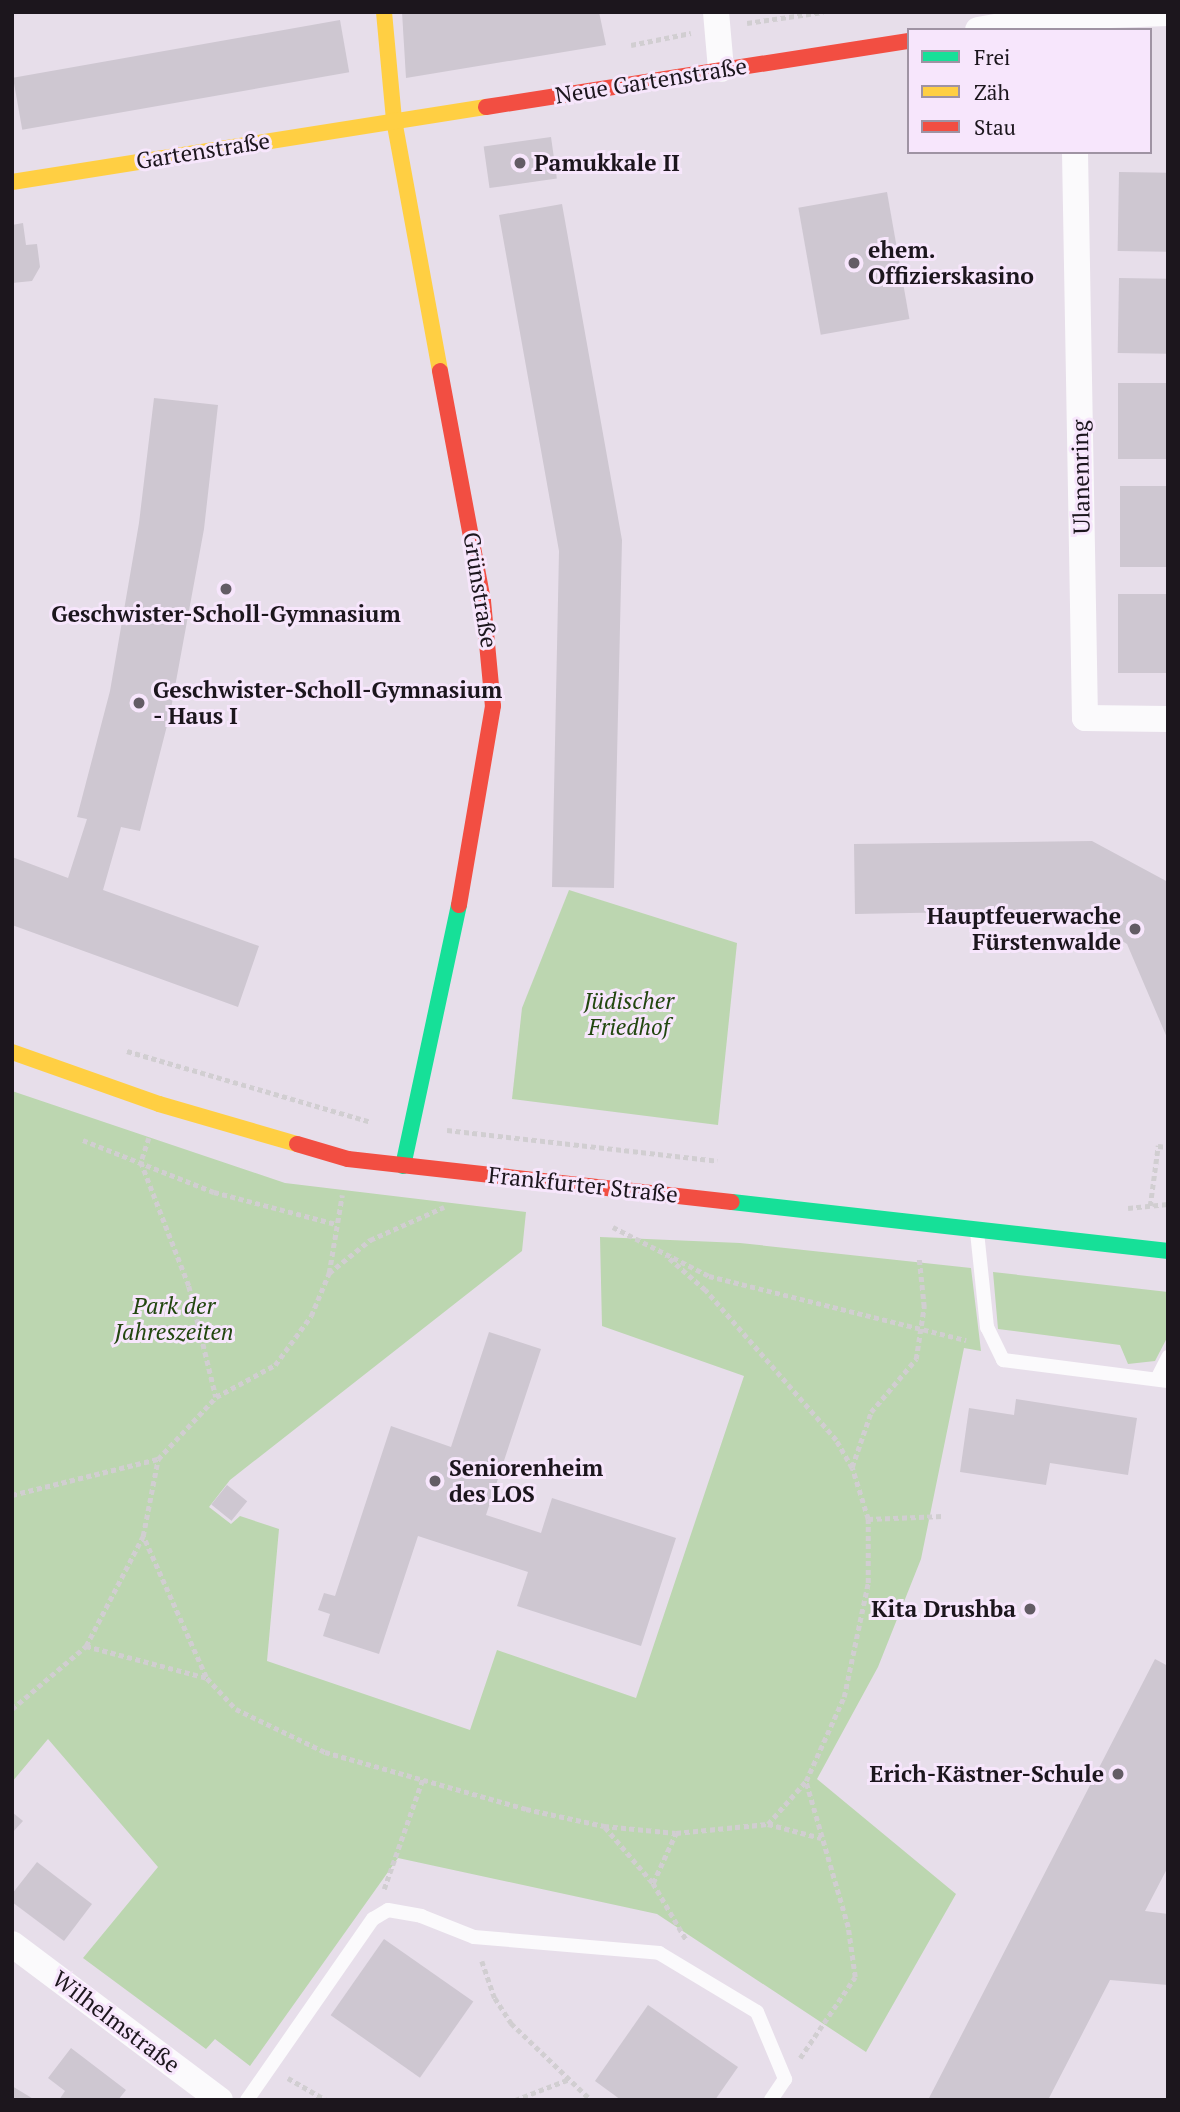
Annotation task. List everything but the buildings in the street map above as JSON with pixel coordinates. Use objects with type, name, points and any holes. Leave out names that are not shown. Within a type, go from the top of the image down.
[{"type":"street","name":"Grünstraße","points":[[384,12],[394,120],[483,601],[493,706],[450,956],[403,1166]]},
{"type":"street","points":[[716,12],[721,69]]},
{"type":"street","points":[[1003,28],[1168,13]]},
{"type":"street","name":"Neue Gartenstraße","points":[[394,120],[907,41]]},
{"type":"street","name":"Gartenstraße","points":[[12,182],[394,120]]},
{"type":"street","name":"Ulanenring","points":[[1074,154],[1085,718],[1168,719]]},
{"type":"street","name":"Frankfurter Straße","points":[[12,1052],[159,1104],[348,1159],[1168,1251]]},
{"type":"street","name":"Wilhelmstraße","points":[[12,1944],[220,2100]]},
{"type":"lane","points":[[976,1229],[993,1348],[1003,1360],[1162,1380],[1168,1357]]},
{"type":"lane","points":[[247,2100],[373,1919],[388,1910],[421,1916],[474,1937],[659,1953],[757,2012],[785,2079],[771,2100]]},
{"type":"path","points":[[118,1049],[411,1132]]},
{"type":"path","points":[[159,1104],[142,1162],[189,1286],[216,1397]]},
{"type":"path","points":[[445,1121],[446,1130]]},
{"type":"path","points":[[83,1140],[214,1192],[336,1224]]},
{"type":"path","points":[[1150,1206],[1157,1146],[1168,1147]]},
{"type":"path","points":[[12,1709],[86,1646],[143,1536],[158,1459],[216,1397],[275,1365],[311,1316],[329,1273],[348,1159]]},
{"type":"path","points":[[329,1273],[370,1240],[448,1206]]},
{"type":"path","points":[[852,1468],[871,1412],[916,1359],[924,1307],[914,1222]]},
{"type":"path","points":[[600,1223],[622,1230],[666,1256],[709,1276],[921,1327],[993,1348]]},
{"type":"path","points":[[666,1256],[705,1290],[836,1440],[852,1468],[868,1519],[868,1583],[844,1697],[806,1781],[768,1824]]},
{"type":"path","points":[[12,1495],[158,1459]]},
{"type":"path","points":[[868,1519],[943,1516]]},
{"type":"path","points":[[143,1536],[206,1678],[236,1710],[325,1752],[526,1809],[604,1826],[676,1833],[768,1824],[821,1838]]},
{"type":"path","points":[[86,1646],[206,1678]]},
{"type":"path","points":[[373,1919],[423,1778]]},
{"type":"path","points":[[785,2079],[855,1977],[848,1927],[806,1781]]},
{"type":"path","points":[[604,1826],[653,1883],[714,1987]]},
{"type":"path","points":[[653,1883],[676,1833]]},
{"type":"path","points":[[474,1937],[495,1998],[511,2023],[567,2080],[592,2100]]},
{"type":"path","points":[[271,2064],[301,2089],[326,2100]]},
{"type":"path","points":[[515,2100],[567,2080]]},
{"type":"green space","name":"Jüdischer Friedhof","points":[[569,890],[737,943],[718,1125],[512,1099],[522,1008]]},
{"type":"green space","name":"Park der Jahreszeiten","points":[[12,1091],[285,1183],[526,1212],[522,1251],[230,1480],[209,1507],[231,1524],[240,1516],[279,1529],[267,1661],[470,1730],[497,1650],[636,1698],[744,1376],[602,1326],[600,1237],[740,1243],[971,1268],[981,1351],[964,1348],[921,1559],[878,1667],[817,1779],[956,1894],[866,2052],[657,1914],[398,1858],[250,2066],[215,2039],[206,2049],[83,1958],[158,1867],[48,1739],[12,1782]]},
{"type":"green space","points":[[993,1272],[1168,1292],[1168,1336],[1155,1361],[1128,1364],[1120,1345],[998,1329]]},
{"type":"traffic: fast","points":[[403,1166],[459,905]]},
{"type":"traffic: fast","points":[[732,1202],[1168,1251]]},
{"type":"traffic: slow","points":[[384,12],[394,120],[440,371]]},
{"type":"traffic: slow","points":[[12,182],[486,107]]},
{"type":"traffic: slow","points":[[12,1052],[159,1104],[297,1144]]},
{"type":"traffic: jam","points":[[486,107],[907,41]]},
{"type":"traffic: jam","points":[[440,371],[483,601],[493,706],[459,905]]},
{"type":"traffic: jam","points":[[297,1144],[348,1159],[732,1202]]},
{"type":"place","name":"Pamukkale II","points":[[520,163]]},
{"type":"place","name":"ehem. Offizierskasino","points":[[854,263]]},
{"type":"place","name":"Geschwister-Scholl-Gymnasium","points":[[226,589]]},
{"type":"place","name":"Geschwister-Scholl-Gymnasium - Haus I","points":[[139,703]]},
{"type":"place","name":"Hauptfeuerwache Fürstenwalde","points":[[1135,929]]},
{"type":"place","name":"Seniorenheim des LOS","points":[[435,1481]]},
{"type":"place","name":"Kita Drushba","points":[[1030,1609]]},
{"type":"place","name":"Erich-Kästner-Schule","points":[[1118,1774]]}]
